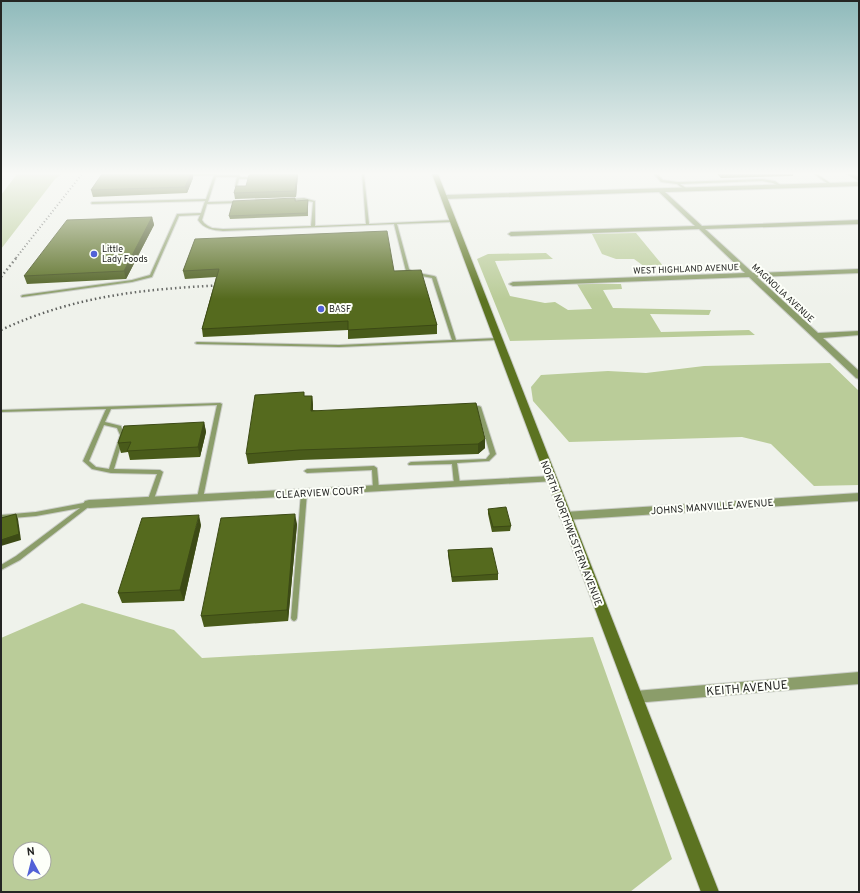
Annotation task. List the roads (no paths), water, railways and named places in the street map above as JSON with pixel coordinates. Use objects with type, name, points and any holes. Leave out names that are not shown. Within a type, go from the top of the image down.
[{"type":"street","name":"NORTH NORTHWESTERN AVENUE","points":[[450,216],[710,892]]},
{"type":"street","name":"MAGNOLIA AVENUE","points":[[687,216],[859,376]]},
{"type":"street","points":[[511,234],[859,222]]},
{"type":"street","name":"WEST HIGHLAND AVENUE","points":[[513,284],[859,271]]},
{"type":"street","points":[[816,336],[859,334]]},
{"type":"street","name":"CLEARVIEW COURT","points":[[88,504],[150,502],[551,479]]},
{"type":"street","name":"JOHNS MANVILLE AVENUE","points":[[565,516],[859,498]]},
{"type":"street","name":"KEITH AVENUE","points":[[635,697],[859,678]]},
{"type":"lane","points":[[22,296],[132,281],[151,276],[178,216]]},
{"type":"lane","points":[[201,216],[200,220],[203,224],[221,230],[452,221]]},
{"type":"lane","points":[[313,216],[313,226]]},
{"type":"lane","points":[[367,216],[368,224]]},
{"type":"lane","points":[[395,223],[407,270],[434,278],[454,341]]},
{"type":"lane","points":[[197,343],[339,346],[497,339]]},
{"type":"lane","points":[[1,412],[220,404],[200,498]]},
{"type":"lane","points":[[411,464],[487,460],[493,454],[479,407],[464,407]]},
{"type":"lane","points":[[109,408],[104,423],[86,461],[94,468],[111,471],[160,472],[150,502]]},
{"type":"lane","points":[[104,423],[119,428],[122,435],[111,471]]},
{"type":"lane","points":[[454,462],[457,484]]},
{"type":"lane","points":[[307,471],[374,468],[376,488]]},
{"type":"lane","points":[[294,618],[304,493]]},
{"type":"lane","points":[[1,517],[36,514],[88,504]]},
{"type":"lane","points":[[1,568],[18,558],[88,504]]},
{"type":"railway","points":[[16,258],[49,216]]},
{"type":"railway","points":[[1,277],[17,257]]},
{"type":"railway","points":[[1,330],[29,318],[84,301],[139,292],[226,285]]},
{"type":"place","name":"Little Lady Foods","points":[[94,254]]},
{"type":"place","name":"BASF","points":[[321,309]]}]
